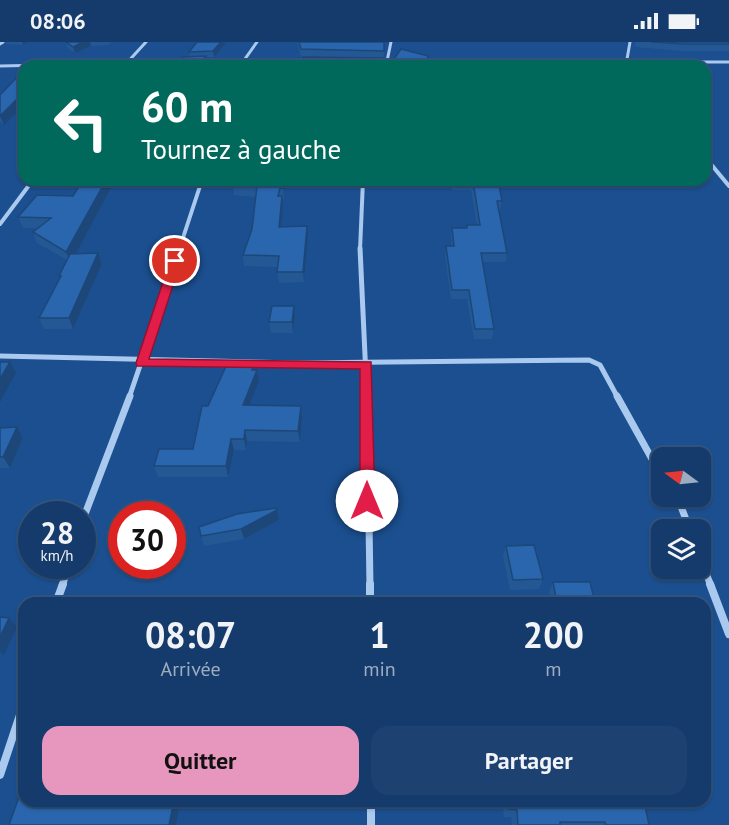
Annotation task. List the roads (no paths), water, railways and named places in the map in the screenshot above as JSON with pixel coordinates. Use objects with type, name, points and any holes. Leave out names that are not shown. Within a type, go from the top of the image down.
[{"type":"street","points":[[129,60],[146,42]]},
{"type":"street","points":[[242,60],[257,42]]},
{"type":"street","points":[[387,60],[391,42]]},
{"type":"street","points":[[627,60],[630,42]]},
{"type":"street","points":[[242,60],[312,60]]},
{"type":"street","points":[[711,62],[729,62]]},
{"type":"street","points":[[0,66],[18,66]]},
{"type":"street","points":[[711,164],[729,186]]},
{"type":"street","points":[[0,224],[28,186]]},
{"type":"street","points":[[90,501],[142,363],[200,186]]},
{"type":"street","points":[[363,186],[360,245],[366,365],[370,597]]},
{"type":"street","points":[[0,356],[142,363],[366,365],[589,360],[600,365],[651,457]]},
{"type":"street","points":[[58,597],[64,579]]},
{"type":"street","points":[[708,579],[729,634]]},
{"type":"street","points":[[0,776],[18,721]]},
{"type":"street","points":[[371,807],[371,825]]}]
